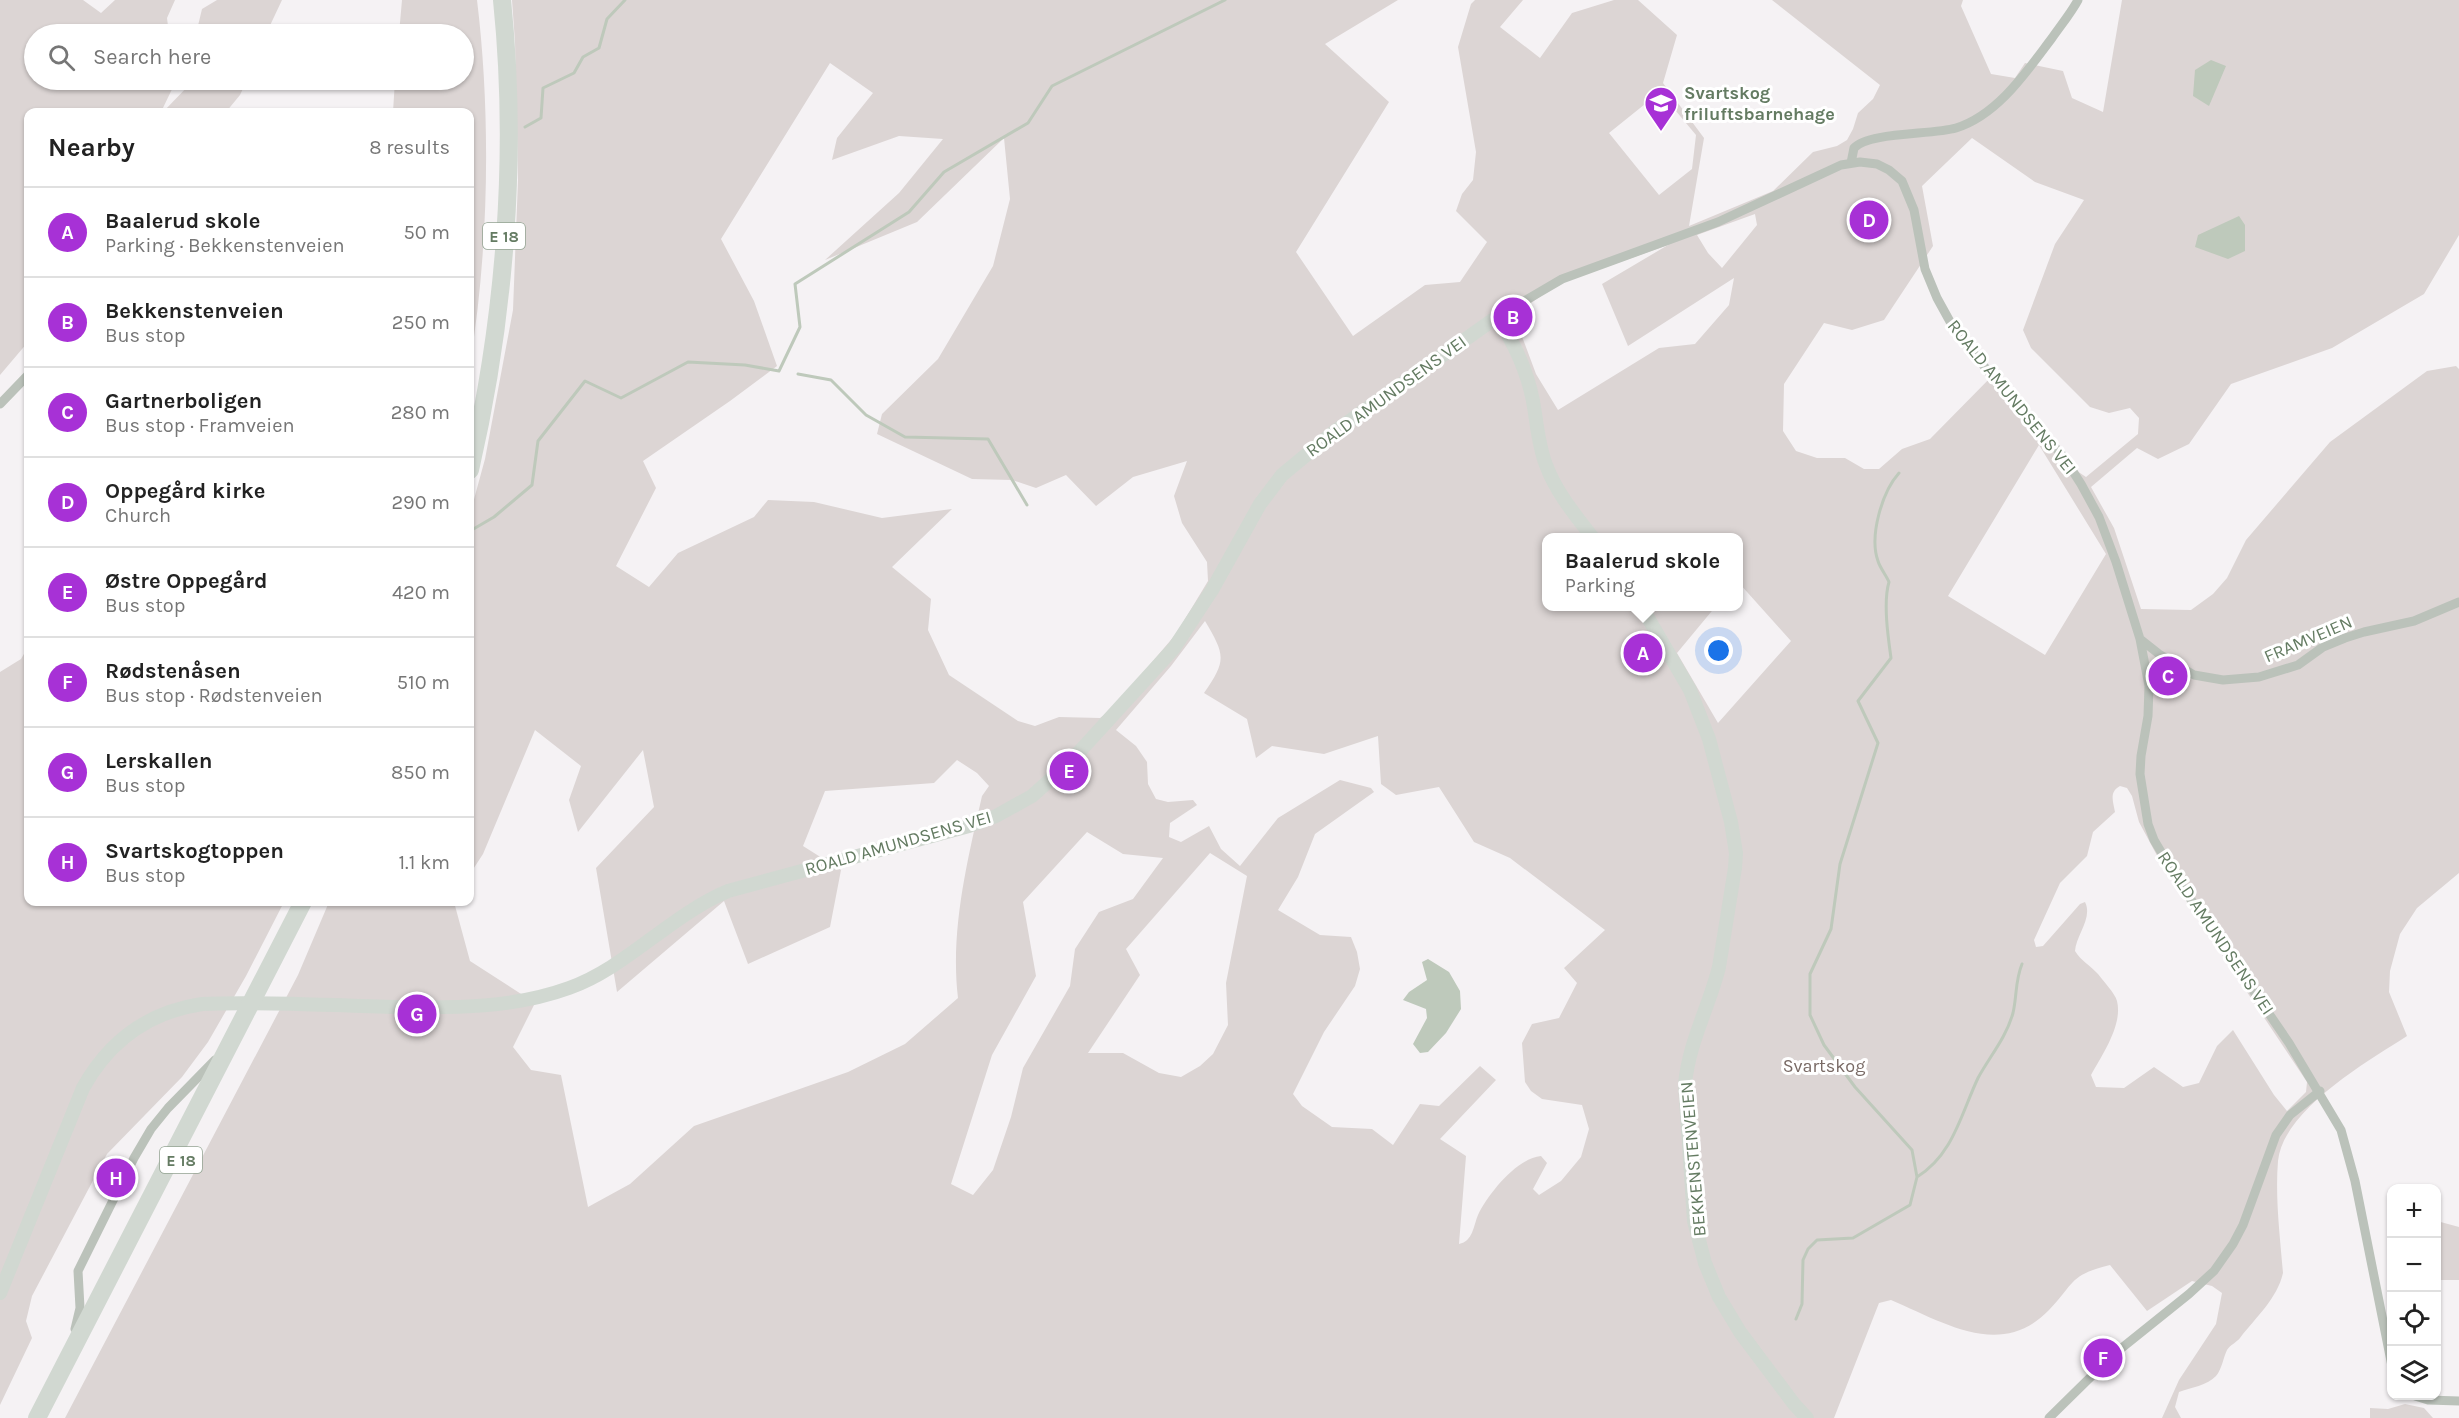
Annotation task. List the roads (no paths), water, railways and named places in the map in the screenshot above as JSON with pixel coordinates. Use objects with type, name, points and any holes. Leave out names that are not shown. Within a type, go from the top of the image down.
[{"type":"highway","name":"E 18","points":[[474,403],[482,357],[494,254],[497,204],[498,116],[493,0]]},
{"type":"highway","name":"E 18","points":[[474,448],[491,357],[505,214],[507,114],[502,0]]},
{"type":"highway","name":"E 18","points":[[37,1418],[301,906]]},
{"type":"highway","name":"E 18","points":[[48,1418],[310,906]]},
{"type":"main road","points":[[1497,317],[1512,340],[1521,360],[1533,402],[1541,450],[1553,482],[1590,533]]},
{"type":"main road","name":"ROALD AMUNDSENS VEI","points":[[0,1293],[76,1103],[101,1059],[119,1040],[156,1017],[185,1007],[217,1003],[464,1007],[514,1002],[548,994],[586,981],[604,971],[685,913],[728,891],[950,832],[996,816],[1020,804],[1044,787],[1071,761],[1174,648],[1212,590],[1260,504],[1282,475],[1334,432],[1497,317]]},
{"type":"main road","name":"BEKKENSTENVEIEN","points":[[1644,611],[1690,690],[1701,716],[1719,772],[1736,854],[1719,967],[1691,1046],[1686,1069],[1696,1230],[1705,1263],[1728,1314],[1748,1344],[1807,1418]]},
{"type":"street","points":[[1851,163],[1854,148],[1862,142],[1958,128],[1981,116],[2026,73],[2078,0]]},
{"type":"street","name":"ROALD AMUNDSENS VEI","points":[[1497,317],[1562,279],[1718,222],[1789,191],[1836,167],[1851,163],[1871,163],[1883,167],[1898,177],[1907,189],[1914,210],[1925,269],[1944,312],[1964,342],[2063,456],[2081,484],[2109,541],[2140,639],[2150,697],[2140,756],[2140,774],[2144,806],[2154,840],[2179,882],[2320,1092],[2342,1130],[2350,1158],[2387,1346]]},
{"type":"street","points":[[0,404],[24,379]]},
{"type":"street","name":"FRAMVEIEN","points":[[2140,639],[2159,654],[2194,675],[2223,680],[2259,677],[2298,665],[2323,648],[2345,638],[2414,621],[2459,602]]},
{"type":"street","points":[[57,1380],[80,1308],[78,1271],[134,1158],[168,1108],[233,1040]]},
{"type":"street","points":[[2049,1418],[2118,1351],[2214,1271],[2229,1251],[2243,1225],[2276,1135],[2290,1115],[2320,1092]]},
{"type":"street","points":[[2428,1400],[2459,1401]]},
{"type":"waterway","points":[[525,127],[541,118],[543,88],[574,73],[583,57],[599,48],[607,19],[625,0]]},
{"type":"waterway","points":[[474,529],[494,517],[532,485],[538,441],[585,381],[621,398],[688,362],[745,365],[779,371],[800,327],[795,284],[909,212],[944,172],[1028,123],[1052,86],[1225,0]]},
{"type":"waterway","points":[[798,374],[831,380],[866,415],[905,437],[988,439],[1027,505]]},
{"type":"waterway","points":[[1796,1319],[1802,1304],[1803,1260],[1808,1249],[1817,1240],[1853,1238],[1910,1205],[1917,1177],[1912,1150],[1855,1087],[1824,1045],[1810,1015],[1810,974],[1831,929],[1840,864],[1878,743],[1858,701],[1891,658],[1886,609],[1889,582],[1878,561],[1875,539],[1876,527],[1887,491],[1899,473]]},
{"type":"waterway","points":[[1917,1177],[1929,1168],[1948,1146],[1978,1078],[2006,1031],[2013,1013],[2022,964]]},
{"type":"place","name":"Svartskog friluftsbarnehage","points":[[1661,132]]},
{"type":"place","name":"Oppegård kirke","points":[[1869,220]]},
{"type":"place","name":"Bekkenstenveien","points":[[1513,317]]},
{"type":"place","name":"Baalerud skole","points":[[1643,653]]},
{"type":"place","name":"Gartnerboligen","points":[[2168,676]]},
{"type":"place","name":"Østre Oppegård","points":[[1069,771]]},
{"type":"place","name":"Lerskallen","points":[[417,1014]]},
{"type":"place","name":"Svartskogtoppen","points":[[116,1178]]},
{"type":"place","name":"Rødstenåsen","points":[[2103,1358]]},
{"type":"park label","name":"Svartskog","points":[[1824,1066]]}]
